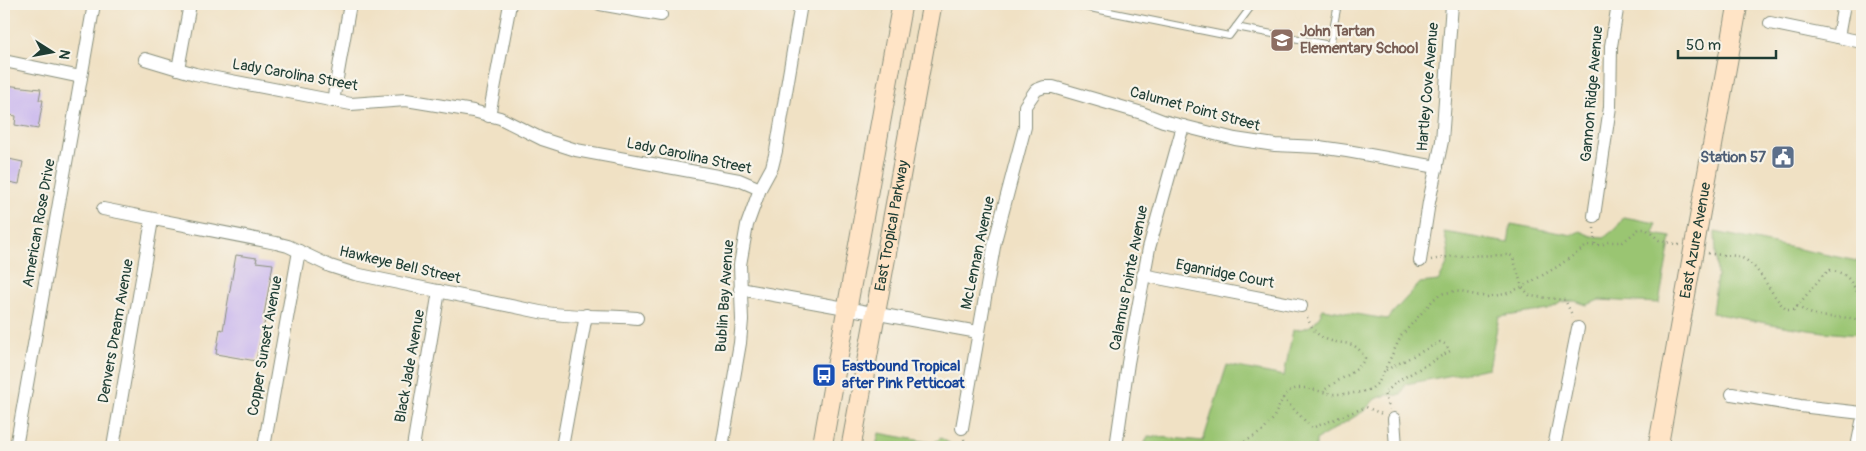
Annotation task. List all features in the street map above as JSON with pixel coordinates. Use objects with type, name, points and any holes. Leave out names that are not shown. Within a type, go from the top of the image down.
[{"type":"main road","name":"East Tropical Parkway","points":[[851,447],[861,312],[902,4]]},
{"type":"main road","name":"East Tropical Parkway","points":[[822,447],[861,312],[932,4]]},
{"type":"main road","name":"East Azure Avenue","points":[[1658,447],[1738,4]]},
{"type":"street","name":"American Rose Drive","points":[[16,447],[94,4]]},
{"type":"street","points":[[178,69],[190,4]]},
{"type":"street","points":[[333,101],[350,4]]},
{"type":"street","points":[[489,116],[510,4]]},
{"type":"street","points":[[600,4],[661,15]]},
{"type":"street","name":"Bublin Bay Avenue","points":[[722,447],[740,343],[742,320],[740,265],[747,225],[760,189],[772,167],[776,151],[801,4]]},
{"type":"street","name":"Hartley Cove Avenue","points":[[1420,261],[1444,121],[1452,4]]},
{"type":"street","name":"Gannon Ridge Avenue","points":[[1594,216],[1608,123],[1611,46],[1618,4]]},
{"type":"street","points":[[1838,37],[1844,4]]},
{"type":"street","points":[[1770,23],[1862,42]]},
{"type":"street","name":"Lady Carolina Street","points":[[145,59],[178,69],[253,86],[333,101],[359,104],[373,101],[406,100],[473,111],[500,118],[542,139],[576,150],[739,180],[760,189]]},
{"type":"street","points":[[4,62],[81,77]]},
{"type":"street","name":"Calumet Point Street","points":[[1036,90],[1044,87],[1053,87],[1182,126],[1236,140],[1275,145],[1319,147],[1437,167]]},
{"type":"street","name":"McLennan Avenue","points":[[962,428],[995,241],[1025,127],[1025,106],[1036,90]]},
{"type":"street","name":"Calamus Pointe Avenue","points":[[1118,440],[1128,362],[1143,275],[1157,215],[1182,126]]},
{"type":"street","name":"Hawkeye Bell Street","points":[[103,210],[276,243],[330,266],[355,274],[558,315],[636,318]]},
{"type":"street","name":"Denvers Dream Avenue","points":[[113,447],[152,220]]},
{"type":"street","name":"Copper Sunset Avenue","points":[[264,447],[298,251]]},
{"type":"street","name":"Eganridge Court","points":[[1143,275],[1301,306]]},
{"type":"street","points":[[740,289],[978,332]]},
{"type":"street","name":"Black Jade Avenue","points":[[413,447],[439,291]]},
{"type":"street","points":[[562,447],[586,315]]},
{"type":"street","points":[[1554,447],[1578,328]]},
{"type":"street","points":[[1732,394],[1800,406],[1862,413]]},
{"type":"street","points":[[1394,420],[1396,447]]},
{"type":"street","points":[[1857,447],[1862,422]]},
{"type":"lane","points":[[1070,4],[1229,36],[1253,4]]},
{"type":"lane","points":[[1236,27],[1330,45],[1338,4],[1336,4]]},
{"type":"path","points":[[1594,216],[1595,244]]},
{"type":"path","points":[[1236,447],[1263,432],[1283,398],[1297,388],[1306,388],[1332,394],[1361,392],[1371,388],[1379,382],[1401,336],[1441,294],[1455,291],[1487,297],[1505,294],[1522,287],[1557,267],[1588,245],[1623,242],[1639,229],[1646,229],[1659,240],[1719,256],[1738,256],[1746,260],[1754,266],[1780,304],[1787,310],[1794,310],[1823,275],[1830,270],[1846,275],[1862,298]]},
{"type":"path","points":[[1420,261],[1453,256],[1510,255],[1513,257],[1522,287],[1530,296],[1565,300],[1578,328]]},
{"type":"path","points":[[1301,306],[1313,329],[1324,339],[1348,343],[1361,351],[1364,358],[1361,366],[1323,392]]},
{"type":"path","points":[[1797,306],[1808,314],[1820,317],[1852,317],[1862,321]]},
{"type":"path","points":[[1385,371],[1440,342],[1445,344],[1450,351],[1398,381],[1384,394],[1394,420]]},
{"type":"path","points":[[1283,398],[1312,428],[1366,407],[1394,420]]},
{"type":"green space","points":[[1624,217],[1656,223],[1654,234],[1671,237],[1659,303],[1599,300],[1587,305],[1575,301],[1562,302],[1548,310],[1499,317],[1489,368],[1406,384],[1401,395],[1387,395],[1375,399],[1364,411],[1316,440],[1316,447],[1143,447],[1148,436],[1203,441],[1227,365],[1284,376],[1293,330],[1312,325],[1323,309],[1387,319],[1420,283],[1438,281],[1448,258],[1444,232],[1508,243],[1511,224],[1572,235],[1580,231],[1591,236],[1605,237],[1617,227]]},
{"type":"green space","points":[[1715,232],[1862,262],[1862,335],[1805,330],[1712,313],[1717,276]]},
{"type":"green space","points":[[879,433],[933,443],[941,438],[952,445],[960,447],[876,447]]},
{"type":"building","points":[[4,85],[41,89],[39,100],[43,100],[38,129],[15,125],[16,116],[4,114]]},
{"type":"building","points":[[4,158],[23,162],[19,184],[4,181]]},
{"type":"building","points":[[236,255],[257,258],[256,262],[273,264],[263,320],[265,320],[256,361],[216,354],[220,329],[223,330]]},
{"type":"place","name":"John Tartan Elementary School","points":[[1282,40]]},
{"type":"place","name":"Station 57","points":[[1783,157]]},
{"type":"place","name":"Eastbound Tropical after Pink Petticoat","points":[[824,375]]}]
